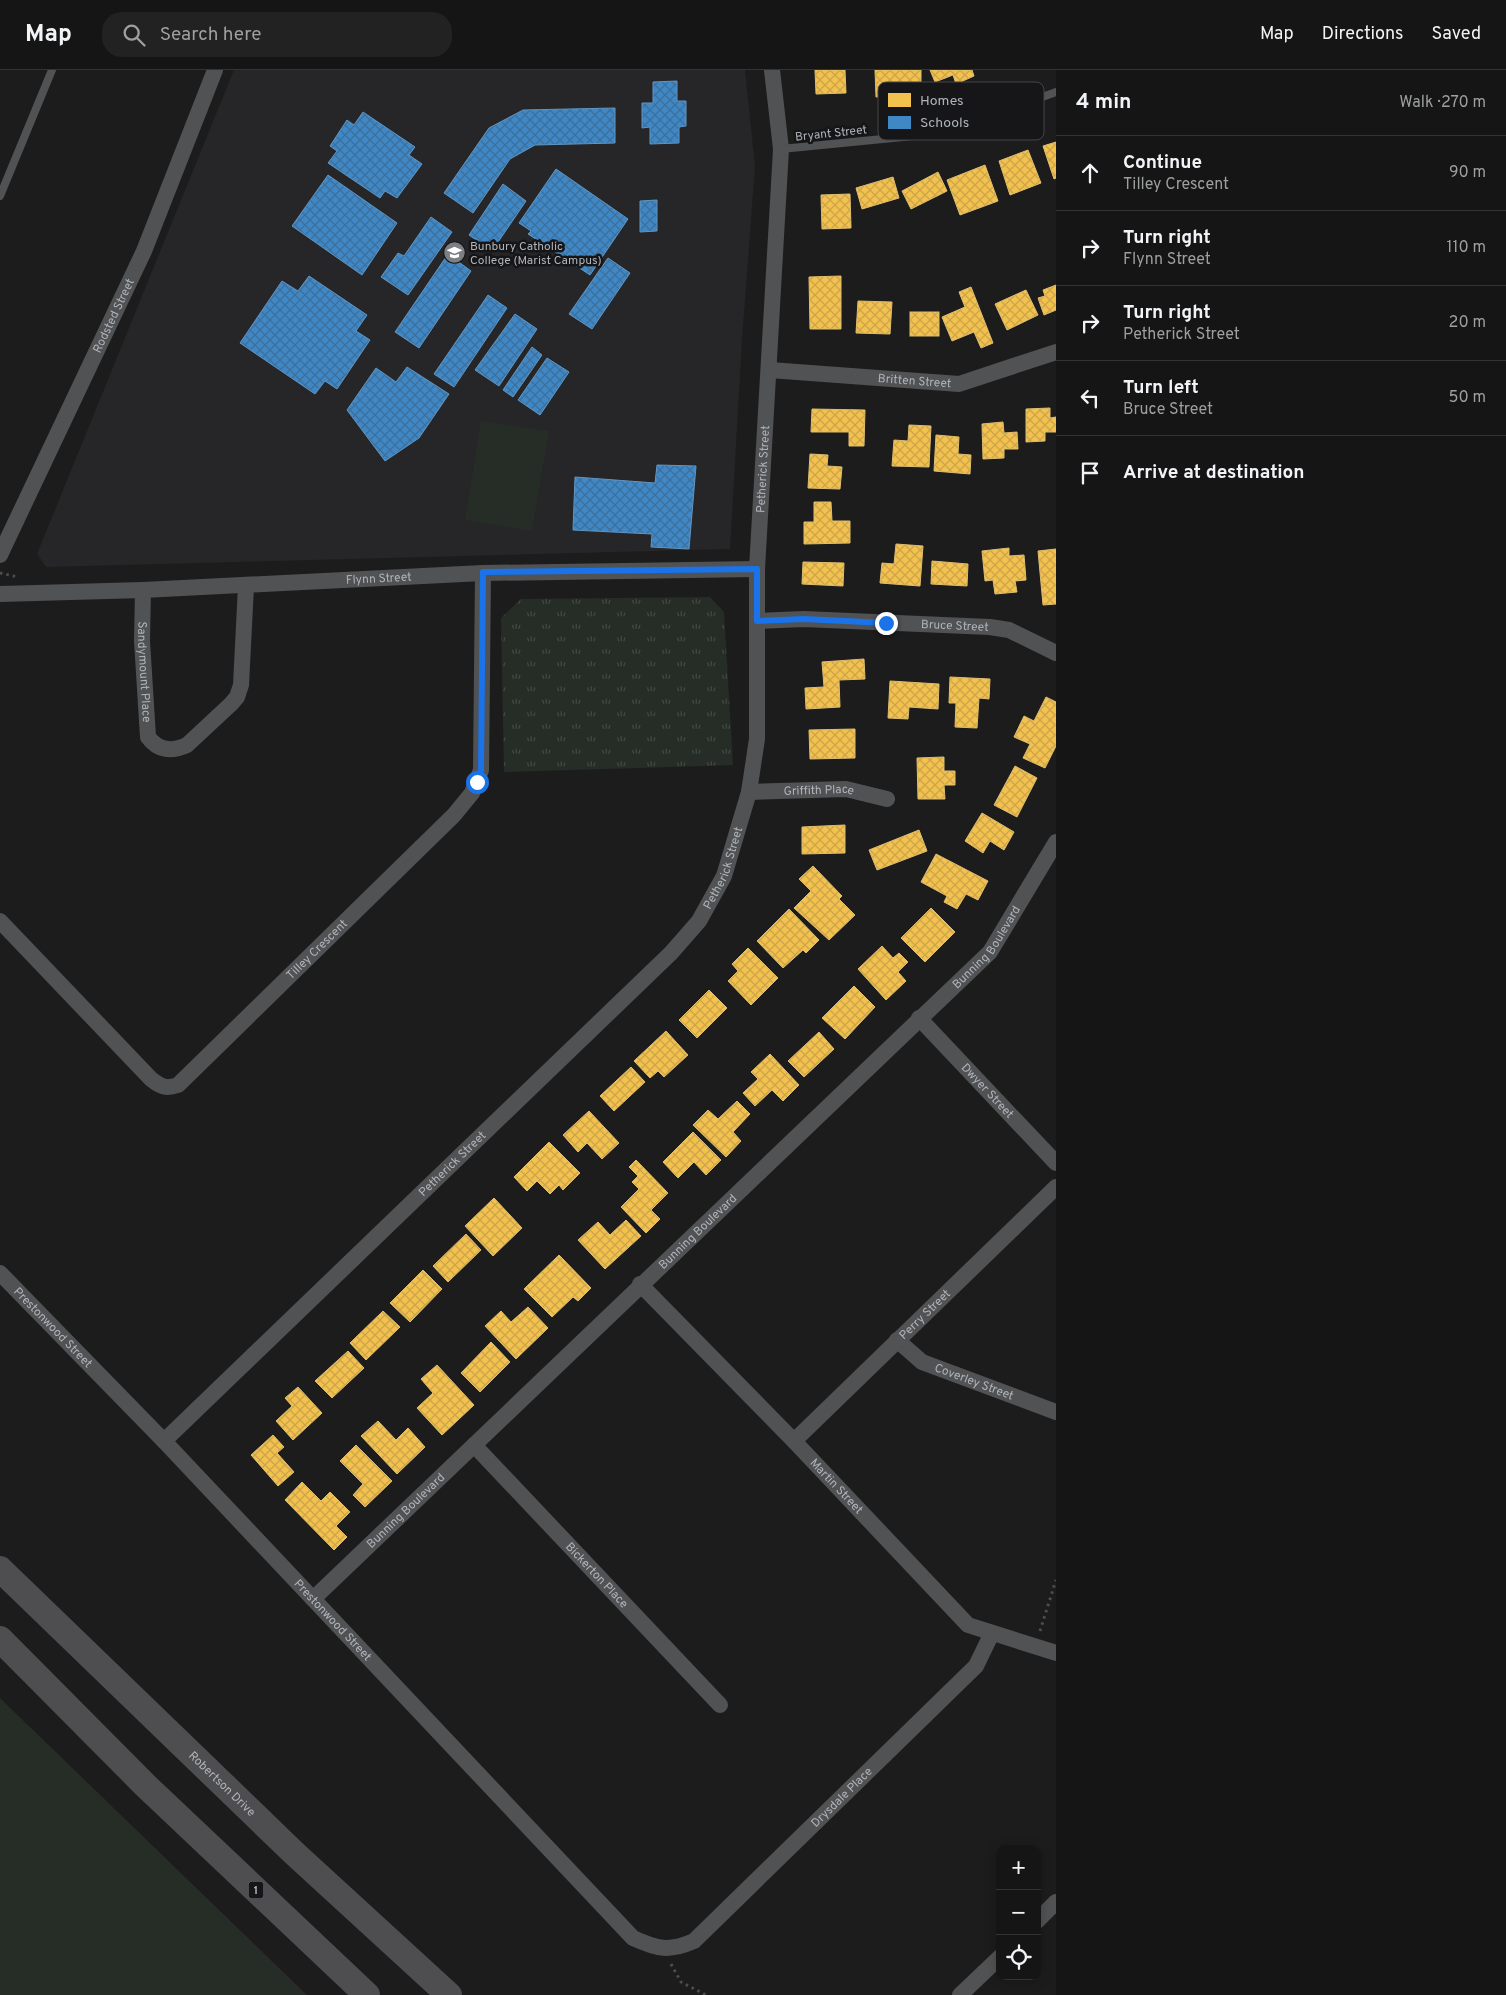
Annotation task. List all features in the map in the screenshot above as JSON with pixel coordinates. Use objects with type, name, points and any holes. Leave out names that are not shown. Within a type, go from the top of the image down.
[{"type":"highway","name":"Robertson Drive","points":[[0,1569],[287,1847],[449,1995]]},
{"type":"highway","name":"1","points":[[0,1639],[145,1785],[367,1995]]},
{"type":"street","name":"Rodsted Street","points":[[0,555],[144,251],[215,70]]},
{"type":"street","name":"Petherick Street","points":[[164,1441],[689,933],[706,909],[724,876],[749,792],[758,739],[757,569],[770,370],[781,149],[772,70]]},
{"type":"street","name":"Britten Street","points":[[770,370],[959,384],[1056,352]]},
{"type":"street","name":"Flynn Street","points":[[0,594],[246,586],[483,572],[757,569]]},
{"type":"street","name":"Tilley Crescent","points":[[0,921],[151,1079],[159,1086],[168,1088],[178,1085],[454,815],[472,793],[481,770],[483,572]]},
{"type":"street","name":"Sandymount Place","points":[[143,590],[142,650],[148,737],[159,747],[172,750],[187,745],[237,697],[241,685],[246,586]]},
{"type":"street","name":"Bruce Street","points":[[757,621],[804,619],[990,626],[1009,630],[1056,653]]},
{"type":"street","name":"Griffith Place","points":[[749,792],[846,789],[887,799]]},
{"type":"street","name":"Bunning Boulevard","points":[[313,1599],[640,1284],[990,952],[1056,842]]},
{"type":"street","name":"Dwyer Street","points":[[919,1018],[1056,1163]]},
{"type":"street","name":"Perry Street","points":[[794,1442],[1056,1187]]},
{"type":"street","name":"Prestonwood Street","points":[[0,1273],[164,1441],[633,1938],[653,1948],[670,1948]]},
{"type":"street","name":"Martin Street","points":[[640,1284],[968,1625],[1056,1653]]},
{"type":"street","name":"Coverley Street","points":[[897,1340],[922,1362],[1056,1412]]},
{"type":"street","name":"Bickerton Place","points":[[474,1445],[720,1706]]},
{"type":"street","name":"Drysdale Place","points":[[670,1948],[694,1941],[976,1666],[992,1632]]},
{"type":"street","points":[[1041,1916],[1056,1902]]},
{"type":"street","points":[[960,1995],[996,1961]]},
{"type":"lane","points":[[0,196],[52,70]]},
{"type":"lane","name":"Bryant Street","points":[[1044,96],[1056,92]]},
{"type":"lane","name":"Bryant Street","points":[[781,149],[878,139]]},
{"type":"path","points":[[1036,1646],[1056,1580]]},
{"type":"path","points":[[670,1948],[681,1982],[706,1995]]},
{"type":"shaded area","name":"Bunbury Catholic College (Marist Campus)","points":[[234,70],[745,70],[755,167],[742,339],[730,549],[46,567],[37,554]]},
{"type":"green space","points":[[481,421],[549,431],[532,531],[465,520]]},
{"type":"green space","points":[[710,597],[724,612],[733,765],[504,772],[501,618],[521,599]]},
{"type":"green space","points":[[0,1698],[307,1995],[0,1995]]},
{"type":"building: Homes","points":[[815,70],[845,70],[846,93],[816,94]]},
{"type":"building: Homes","points":[[875,70],[921,70],[921,82],[878,82],[878,97],[876,97]]},
{"type":"building: Homes","points":[[930,70],[972,70],[974,76],[960,82],[955,82],[953,75],[935,82]]},
{"type":"building: Homes","points":[[1056,142],[1056,178],[1054,179],[1043,146]]},
{"type":"building: Homes","points":[[1028,150],[1041,183],[1010,195],[999,161]]},
{"type":"building: Homes","points":[[985,165],[998,201],[960,215],[947,180]]},
{"type":"building: Homes","points":[[938,172],[947,191],[911,209],[902,191]]},
{"type":"building: Homes","points":[[893,177],[899,198],[862,209],[856,188]]},
{"type":"building: Homes","points":[[850,194],[851,228],[822,229],[821,195]]},
{"type":"building: Homes","points":[[841,276],[841,329],[810,329],[809,277]]},
{"type":"building: Homes","points":[[1056,285],[1056,310],[1044,315],[1038,298],[1045,296],[1043,290]]},
{"type":"building: Homes","points":[[971,287],[993,343],[981,348],[974,332],[952,341],[942,317],[965,307],[959,292]]},
{"type":"building: Homes","points":[[1026,290],[1038,315],[1007,330],[995,304]]},
{"type":"building: Homes","points":[[858,301],[892,302],[890,334],[856,333]]},
{"type":"building: Homes","points":[[910,312],[939,312],[939,336],[910,336]]},
{"type":"building: Homes","points":[[1050,408],[1050,418],[1056,417],[1056,432],[1045,432],[1045,441],[1026,442],[1026,409]]},
{"type":"building: Homes","points":[[812,409],[865,410],[864,446],[849,446],[849,432],[811,432]]},
{"type":"building: Homes","points":[[1003,422],[1004,433],[1017,432],[1018,449],[1004,449],[1004,458],[983,459],[982,424]]},
{"type":"building: Homes","points":[[909,425],[931,426],[929,467],[892,466],[894,440],[908,441]]},
{"type":"building: Homes","points":[[936,435],[959,437],[958,454],[971,455],[970,474],[934,471]]},
{"type":"building: Homes","points":[[810,454],[828,455],[827,466],[842,467],[840,489],[808,488]]},
{"type":"building: Homes","points":[[814,502],[831,502],[832,521],[850,521],[850,543],[804,544],[804,522],[814,522]]},
{"type":"building: Homes","points":[[896,544],[923,546],[920,586],[880,583],[882,563],[894,564]]},
{"type":"building: Homes","points":[[1009,548],[1009,556],[1024,555],[1026,580],[1015,581],[1017,592],[995,594],[993,580],[985,581],[982,551]]},
{"type":"building: Homes","points":[[1056,549],[1056,604],[1043,605],[1038,551]]},
{"type":"building: Homes","points":[[932,561],[968,564],[967,586],[931,584]]},
{"type":"building: Homes","points":[[803,562],[844,563],[843,586],[802,584]]},
{"type":"building: Homes","points":[[864,659],[865,679],[839,680],[840,707],[806,709],[805,688],[824,687],[822,662]]},
{"type":"building: Homes","points":[[950,677],[990,679],[989,699],[979,698],[977,728],[955,727],[956,703],[949,703]]},
{"type":"building: Homes","points":[[890,681],[939,684],[938,709],[909,707],[908,719],[888,718]]},
{"type":"building: Homes","points":[[1046,697],[1056,702],[1056,746],[1045,768],[1023,758],[1030,744],[1014,737],[1024,716],[1034,721]]},
{"type":"building: Homes","points":[[855,729],[855,758],[810,759],[809,730]]},
{"type":"building: Homes","points":[[944,757],[944,771],[955,771],[955,785],[944,785],[945,799],[918,799],[917,758]]},
{"type":"building: Homes","points":[[1015,766],[1037,778],[1017,817],[994,805]]},
{"type":"building: Homes","points":[[982,813],[1014,832],[1004,850],[990,841],[983,853],[965,841]]},
{"type":"building: Homes","points":[[845,825],[845,853],[802,854],[802,827]]},
{"type":"building: Homes","points":[[919,830],[927,851],[877,870],[869,850]]},
{"type":"building: Homes","points":[[936,854],[988,881],[978,900],[966,894],[957,909],[944,902],[947,896],[921,882]]},
{"type":"building: Homes","points":[[813,866],[842,896],[839,899],[855,915],[829,940],[794,908],[811,891],[799,879]]},
{"type":"building: Homes","points":[[931,908],[955,932],[925,962],[901,938]]},
{"type":"building: Homes","points":[[789,909],[819,940],[806,953],[803,950],[783,968],[757,941]]},
{"type":"building: Homes","points":[[882,946],[893,958],[899,953],[908,962],[898,972],[906,981],[886,1000],[858,969]]},
{"type":"building: Homes","points":[[748,948],[778,978],[751,1005],[728,981],[738,971],[732,964]]},
{"type":"building: Homes","points":[[854,986],[875,1007],[845,1039],[822,1018]]},
{"type":"building: Homes","points":[[709,990],[727,1008],[697,1038],[679,1020]]},
{"type":"building: Homes","points":[[666,1031],[688,1055],[664,1077],[658,1071],[650,1078],[634,1061]]},
{"type":"building: Homes","points":[[819,1032],[834,1049],[804,1077],[788,1061]]},
{"type":"building: Homes","points":[[770,1054],[799,1085],[783,1101],[772,1090],[755,1106],[743,1093],[758,1079],[751,1072]]},
{"type":"building: Homes","points":[[631,1067],[645,1082],[614,1111],[600,1096]]},
{"type":"building: Homes","points":[[737,1101],[750,1114],[733,1132],[741,1141],[726,1157],[693,1125],[708,1110],[718,1119]]},
{"type":"building: Homes","points":[[589,1111],[619,1143],[602,1159],[587,1143],[578,1152],[563,1135]]},
{"type":"building: Homes","points":[[693,1132],[721,1160],[706,1175],[694,1162],[678,1178],[663,1162]]},
{"type":"building: Homes","points":[[549,1142],[580,1173],[563,1190],[559,1185],[550,1194],[537,1181],[527,1191],[514,1177]]},
{"type":"building: Homes","points":[[636,1160],[668,1193],[651,1210],[660,1219],[646,1233],[621,1207],[639,1189],[632,1182],[638,1176],[629,1167]]},
{"type":"building: Homes","points":[[494,1198],[522,1228],[493,1256],[465,1226]]},
{"type":"building: Homes","points":[[626,1220],[641,1236],[605,1269],[578,1240],[598,1222],[610,1235]]},
{"type":"building: Homes","points":[[466,1234],[481,1250],[448,1282],[433,1266]]},
{"type":"building: Homes","points":[[559,1255],[591,1288],[578,1301],[573,1297],[552,1317],[524,1289]]},
{"type":"building: Homes","points":[[423,1270],[442,1289],[410,1322],[390,1303]]},
{"type":"building: Homes","points":[[528,1307],[548,1328],[516,1359],[485,1326],[501,1311],[511,1322]]},
{"type":"building: Homes","points":[[383,1311],[400,1327],[366,1360],[350,1343]]},
{"type":"building: Homes","points":[[491,1342],[510,1362],[480,1392],[461,1373]]},
{"type":"building: Homes","points":[[348,1351],[364,1368],[332,1398],[315,1381]]},
{"type":"building: Homes","points":[[437,1365],[474,1405],[442,1435],[417,1408],[433,1393],[421,1379]]},
{"type":"building: Homes","points":[[298,1387],[322,1413],[293,1440],[276,1421],[292,1406],[285,1398]]},
{"type":"building: Homes","points":[[378,1421],[396,1440],[408,1428],[425,1447],[397,1474],[361,1436]]},
{"type":"building: Homes","points":[[273,1435],[284,1447],[277,1453],[294,1472],[278,1486],[251,1455]]},
{"type":"building: Homes","points":[[356,1445],[392,1481],[365,1507],[353,1495],[363,1484],[340,1461]]},
{"type":"building: Homes","points":[[302,1482],[321,1501],[330,1492],[350,1512],[336,1526],[347,1537],[334,1550],[285,1500]]},
{"type":"building: Schools","points":[[677,81],[677,101],[686,101],[686,126],[679,127],[679,143],[650,144],[650,127],[642,128],[642,103],[653,103],[653,82]]},
{"type":"building: Schools","points":[[615,108],[615,143],[535,145],[510,159],[473,213],[444,193],[489,128],[523,110]]},
{"type":"building: Schools","points":[[363,112],[415,147],[409,155],[422,164],[397,198],[385,191],[380,198],[328,163],[337,151],[330,146],[347,120],[354,125]]},
{"type":"building: Schools","points":[[556,169],[628,219],[590,275],[528,234],[531,231],[519,223]]},
{"type":"building: Schools","points":[[328,175],[397,223],[362,275],[292,226]]},
{"type":"building: Schools","points":[[503,184],[526,201],[492,251],[469,235]]},
{"type":"building: Schools","points":[[657,200],[657,231],[640,232],[640,201]]},
{"type":"building: Schools","points":[[431,217],[452,232],[408,295],[381,277],[398,253],[404,256]]},
{"type":"building: Schools","points":[[448,254],[471,271],[419,348],[395,332]]},
{"type":"building: Schools","points":[[608,258],[630,273],[592,329],[569,314]]},
{"type":"building: Schools","points":[[309,276],[367,315],[356,331],[370,340],[337,389],[325,381],[315,394],[240,343],[282,281],[298,291]]},
{"type":"building: Schools","points":[[488,295],[507,308],[454,387],[434,374]]},
{"type":"building: Schools","points":[[515,314],[537,329],[499,386],[475,370]]},
{"type":"building: Schools","points":[[532,347],[542,355],[513,397],[503,390]]},
{"type":"building: Schools","points":[[547,358],[569,372],[540,415],[518,400]]},
{"type":"building: Schools","points":[[407,367],[449,394],[419,438],[385,461],[347,410],[376,368],[396,382]]},
{"type":"building: Schools","points":[[657,465],[696,466],[689,549],[651,547],[652,534],[573,530],[575,477],[655,483]]},
{"type":"place","name":"Bunbury Catholic College (Marist Campus)","points":[[454,253]]},
{"type":"route","points":[[477,782],[481,770],[483,572],[757,569],[757,621],[804,619],[886,623]]}]
